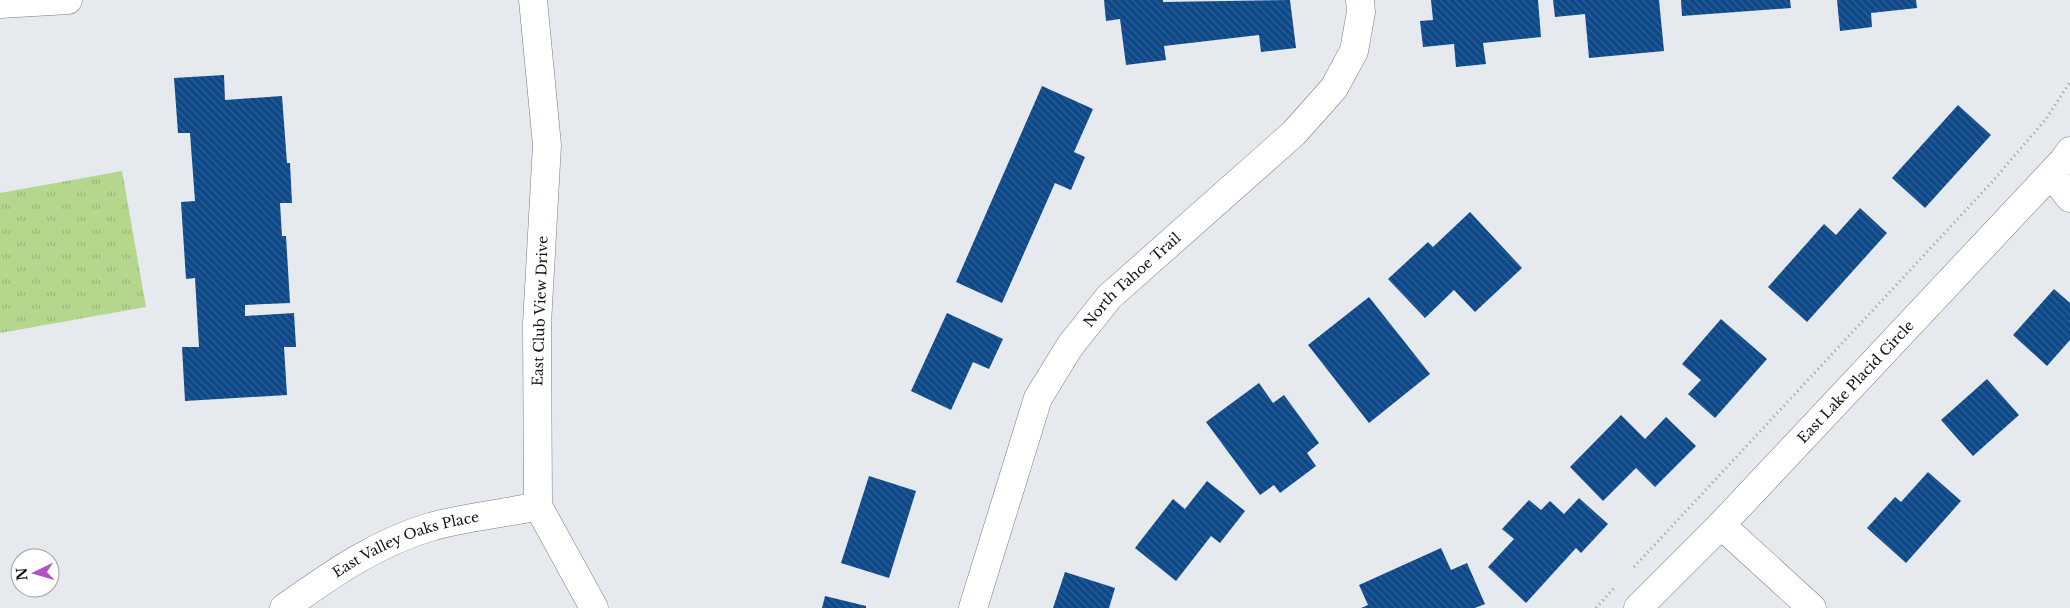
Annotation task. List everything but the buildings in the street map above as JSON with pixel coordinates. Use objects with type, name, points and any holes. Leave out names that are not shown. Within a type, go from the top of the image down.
[{"type":"street","points":[[0,4],[68,0]]},
{"type":"street","name":"East Club View Drive","points":[[533,0],[547,146],[537,324],[538,506],[594,608]]},
{"type":"street","name":"North Tahoe Trail","points":[[973,608],[1038,398],[1070,346],[1109,297],[1294,133],[1334,88],[1354,51],[1361,12],[1360,0]]},
{"type":"street","name":"East Lake Placid Circle","points":[[1638,608],[1721,525],[2051,174],[2070,151]]},
{"type":"street","points":[[2051,174],[2070,198]]},
{"type":"street","name":"East Valley Oaks Place","points":[[284,608],[342,567],[377,548],[429,527],[538,506]]},
{"type":"street","points":[[1721,525],[1812,608]]},
{"type":"path","points":[[1629,572],[1992,182],[2046,120],[2070,82]]},
{"type":"path","points":[[1596,608],[1616,586]]},
{"type":"green space","points":[[122,171],[146,307],[0,333],[0,193]]}]
